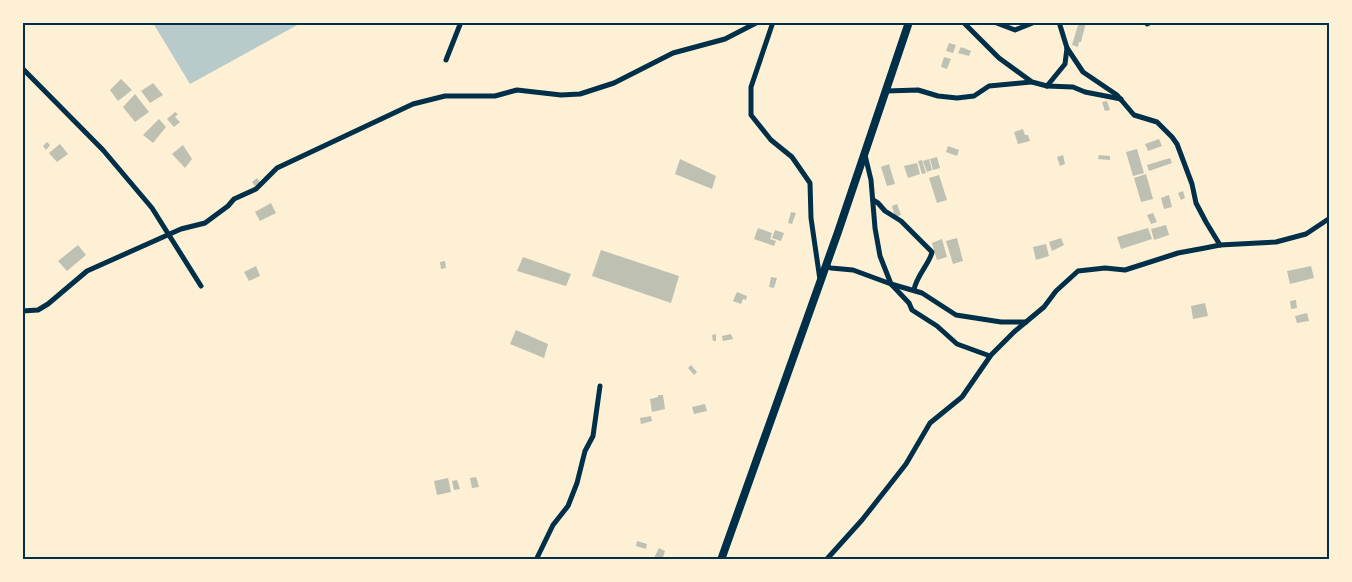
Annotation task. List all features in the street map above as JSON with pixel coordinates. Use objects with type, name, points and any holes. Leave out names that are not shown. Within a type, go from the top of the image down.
[{"type":"main road","points":[[721,560],[820,284],[909,22]]},
{"type":"street","points":[[446,60],[461,22]]},
{"type":"street","points":[[22,311],[38,310],[48,304],[86,272],[190,226],[204,222],[228,206],[234,199],[256,189],[277,168],[413,104],[445,96],[495,96],[517,90],[561,95],[580,94],[614,83],[673,53],[725,39],[758,22]]},
{"type":"street","points":[[773,22],[751,87],[751,115],[771,140],[792,157],[810,184],[811,218],[820,284]]},
{"type":"street","points":[[963,22],[999,58],[1032,82]]},
{"type":"street","points":[[994,22],[1015,30],[1035,22]]},
{"type":"street","points":[[1059,22],[1067,48],[1083,72],[1122,99],[1134,115],[1157,122],[1172,137],[1192,184],[1196,203],[1220,245]]},
{"type":"street","points":[[1047,86],[1065,64],[1067,48]]},
{"type":"street","points":[[22,68],[103,150],[152,208],[201,286]]},
{"type":"street","points":[[886,91],[918,90],[938,96],[957,98],[974,96],[990,86],[1032,82],[1047,86],[1073,87],[1085,92],[1122,99]]},
{"type":"street","points":[[864,154],[871,180],[875,228],[880,256],[891,284],[909,303],[912,310],[937,326],[958,344],[990,356]]},
{"type":"street","points":[[873,200],[885,211],[901,220],[932,252],[915,284],[914,290]]},
{"type":"street","points":[[826,560],[862,520],[906,464],[930,423],[962,397],[990,356],[1044,307],[1056,291],[1078,271],[1105,268],[1125,270],[1178,253],[1220,245],[1276,242],[1306,234],[1324,220],[1330,218]]},
{"type":"street","points":[[826,266],[853,270],[914,290],[961,317],[1001,322],[1027,322]]},
{"type":"street","points":[[536,560],[553,525],[568,506],[577,483],[585,451],[593,436],[600,386]]},
{"type":"shaded area","points":[[153,23],[301,23],[190,84]]},
{"type":"building","points":[[1079,22],[1086,22],[1078,47],[1072,45]]},
{"type":"building","points":[[949,43],[956,45],[953,53],[946,51]]},
{"type":"building","points":[[961,47],[971,51],[969,56],[958,53]]},
{"type":"building","points":[[944,57],[951,59],[947,69],[941,67]]},
{"type":"building","points":[[121,79],[132,90],[118,101],[110,90]]},
{"type":"building","points":[[153,83],[163,95],[150,103],[141,91]]},
{"type":"building","points":[[135,94],[149,112],[135,122],[123,107]]},
{"type":"building","points":[[1107,101],[1110,110],[1105,111],[1102,102]]},
{"type":"building","points":[[175,112],[178,114],[175,117],[180,122],[174,127],[167,119]]},
{"type":"building","points":[[159,119],[166,127],[153,143],[143,135]]},
{"type":"building","points":[[1023,129],[1030,141],[1018,144],[1014,132]]},
{"type":"building","points":[[1159,139],[1162,146],[1148,151],[1145,144]]},
{"type":"building","points":[[47,142],[50,145],[46,150],[43,146]]},
{"type":"building","points":[[60,144],[68,154],[57,162],[49,153]]},
{"type":"building","points":[[183,145],[192,159],[185,168],[172,154]]},
{"type":"building","points":[[948,146],[959,150],[957,156],[946,152]]},
{"type":"building","points":[[1137,149],[1144,173],[1133,176],[1126,152]]},
{"type":"building","points":[[1063,155],[1065,164],[1060,166],[1057,157]]},
{"type":"building","points":[[1099,155],[1110,156],[1110,160],[1098,159]]},
{"type":"building","points":[[937,157],[940,168],[933,170],[930,159]]},
{"type":"building","points":[[1170,158],[1172,163],[1149,171],[1147,165]]},
{"type":"building","points":[[680,159],[716,176],[712,189],[675,174]]},
{"type":"building","points":[[929,159],[932,170],[927,172],[923,161]]},
{"type":"building","points":[[922,160],[926,173],[922,174],[918,161]]},
{"type":"building","points":[[917,163],[920,174],[908,178],[904,166]]},
{"type":"building","points":[[889,164],[895,184],[887,186],[881,167]]},
{"type":"building","points":[[1146,174],[1153,199],[1141,202],[1134,178]]},
{"type":"building","points":[[939,175],[947,200],[937,203],[929,178]]},
{"type":"building","points":[[257,178],[260,182],[255,186],[252,182]]},
{"type":"building","points":[[1183,191],[1185,198],[1181,200],[1178,193]]},
{"type":"building","points":[[1169,195],[1172,207],[1164,209],[1161,198]]},
{"type":"building","points":[[271,203],[276,213],[260,221],[255,212]]},
{"type":"building","points":[[897,204],[901,215],[895,217],[892,206]]},
{"type":"building","points":[[791,212],[796,213],[792,224],[788,223]]},
{"type":"building","points":[[1153,213],[1157,222],[1151,224],[1147,215]]},
{"type":"building","points":[[1166,225],[1169,235],[1154,240],[1151,229]]},
{"type":"building","points":[[758,228],[772,233],[770,239],[776,241],[774,246],[754,239]]},
{"type":"building","points":[[1148,228],[1152,239],[1121,249],[1117,237]]},
{"type":"building","points":[[775,230],[784,233],[781,241],[772,238]]},
{"type":"building","points":[[957,238],[963,261],[953,264],[946,241]]},
{"type":"building","points":[[1061,238],[1064,245],[1052,251],[1049,242]]},
{"type":"building","points":[[942,239],[947,257],[937,260],[932,243]]},
{"type":"building","points":[[1046,244],[1049,256],[1036,260],[1033,247]]},
{"type":"building","points":[[78,245],[86,255],[67,271],[58,261]]},
{"type":"building","points":[[601,250],[679,276],[671,303],[592,276]]},
{"type":"building","points":[[523,257],[571,274],[566,286],[517,271]]},
{"type":"building","points":[[445,261],[446,268],[441,269],[440,262]]},
{"type":"building","points":[[256,266],[260,276],[249,281],[244,272]]},
{"type":"building","points":[[1311,266],[1314,278],[1290,284],[1287,271]]},
{"type":"building","points":[[771,277],[777,278],[774,288],[769,287]]},
{"type":"building","points":[[737,292],[747,296],[746,300],[743,299],[741,304],[733,301]]},
{"type":"building","points":[[1296,300],[1297,308],[1291,309],[1290,301]]},
{"type":"building","points":[[1205,303],[1208,316],[1193,319],[1191,306]]},
{"type":"building","points":[[1307,313],[1309,321],[1297,323],[1295,316]]},
{"type":"building","points":[[516,330],[548,344],[544,358],[510,344]]},
{"type":"building","points":[[716,334],[716,341],[713,341],[712,335]]},
{"type":"building","points":[[731,334],[733,339],[723,341],[722,336]]},
{"type":"building","points":[[691,365],[697,372],[694,375],[688,368]]},
{"type":"building","points":[[658,395],[663,395],[665,409],[652,412],[650,399],[658,397]]},
{"type":"building","points":[[705,404],[707,411],[694,414],[692,407]]},
{"type":"building","points":[[651,416],[652,421],[641,424],[640,418]]},
{"type":"building","points":[[476,477],[479,487],[472,488],[470,478]]},
{"type":"building","points":[[448,478],[451,492],[437,495],[434,481]]},
{"type":"building","points":[[457,480],[460,489],[454,490],[452,481]]},
{"type":"building","points":[[637,541],[647,544],[646,549],[636,546]]},
{"type":"building","points":[[659,548],[665,551],[662,560],[654,558]]}]
